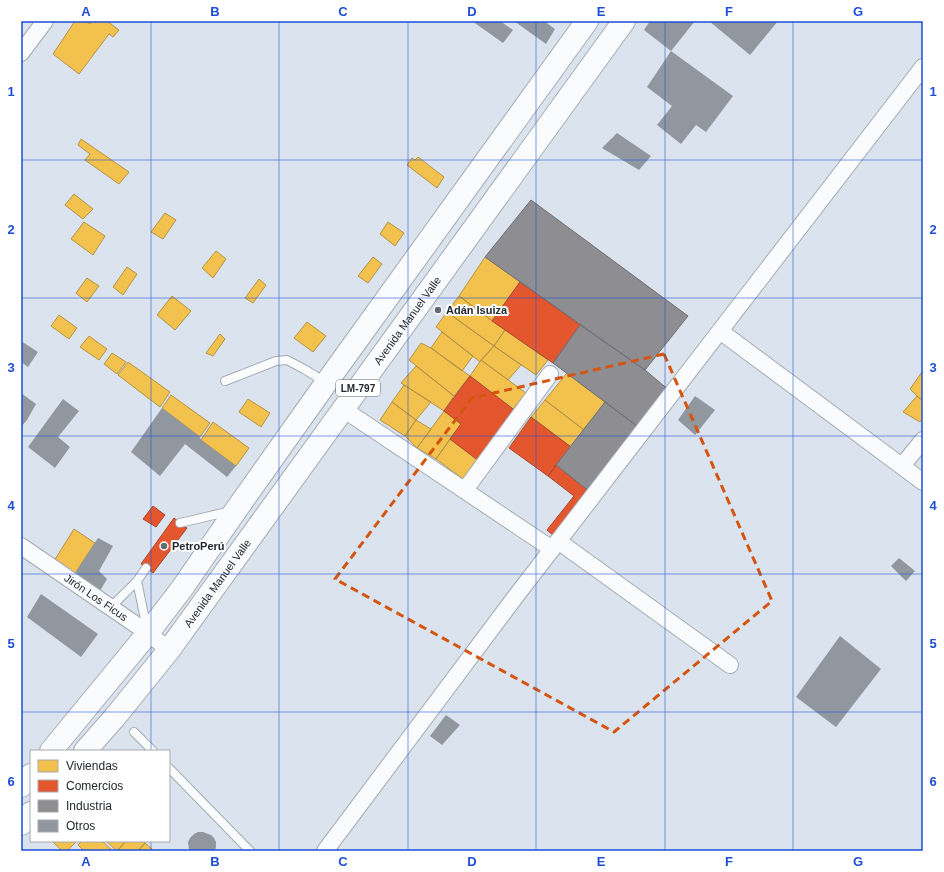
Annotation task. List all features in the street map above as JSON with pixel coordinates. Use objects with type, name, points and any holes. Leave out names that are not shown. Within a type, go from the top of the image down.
[{"type":"main road","name":"LM-797","points":[[52,750],[148,633],[183,586],[326,383],[587,21]]},
{"type":"main road","name":"Avenida Manuel Valle","points":[[86,750],[116,717],[169,650],[624,21]]},
{"type":"main road","points":[[21,786],[30,776]]},
{"type":"main road","points":[[21,824],[30,814]]},
{"type":"street","points":[[21,53],[45,21]]},
{"type":"street","points":[[325,851],[555,545],[923,67]]},
{"type":"street","points":[[720,331],[923,482]]},
{"type":"street","points":[[465,490],[550,374]]},
{"type":"street","points":[[343,409],[465,490],[555,545],[730,665]]},
{"type":"street","points":[[902,466],[923,440]]},
{"type":"street","name":"Jirón Los Ficus","points":[[21,546],[148,633],[169,650]]},
{"type":"lane","points":[[225,381],[276,361],[287,360],[326,383]]},
{"type":"lane","points":[[180,523],[236,510]]},
{"type":"lane","points":[[111,607],[137,581],[146,568]]},
{"type":"lane","points":[[137,581],[148,633]]},
{"type":"lane","points":[[134,732],[152,750]]},
{"type":"lane","points":[[170,769],[250,851]]},
{"type":"highlighted area","points":[[664,354],[772,601],[614,732],[335,579],[472,398]]},
{"type":"building: Viviendas","points":[[75,21],[85,21],[90,24],[92,21],[107,21],[119,30],[113,37],[109,34],[79,74],[53,54]]},
{"type":"building: Viviendas","points":[[81,139],[129,172],[119,184],[85,160],[90,154],[78,145]]},
{"type":"building: Viviendas","points":[[418,157],[444,177],[437,188],[407,165],[412,158],[415,160]]},
{"type":"building: Viviendas","points":[[74,194],[93,209],[83,219],[65,205]]},
{"type":"building: Viviendas","points":[[165,213],[176,220],[163,239],[151,232]]},
{"type":"building: Viviendas","points":[[84,222],[105,236],[93,255],[71,239]]},
{"type":"building: Viviendas","points":[[388,222],[404,233],[395,246],[380,234]]},
{"type":"building: Viviendas","points":[[216,251],[226,259],[213,278],[202,268]]},
{"type":"building: Viviendas","points":[[373,257],[382,264],[368,283],[358,276]]},
{"type":"building: Viviendas","points":[[485,257],[520,282],[492,321],[459,296]]},
{"type":"building: Viviendas","points":[[127,267],[137,274],[123,295],[113,287]]},
{"type":"building: Viviendas","points":[[87,278],[99,286],[87,302],[76,293]]},
{"type":"building: Viviendas","points":[[259,279],[266,285],[253,303],[245,298]]},
{"type":"building: Viviendas","points":[[172,296],[191,311],[175,330],[157,315]]},
{"type":"building: Viviendas","points":[[459,296],[505,330],[494,346],[447,312]]},
{"type":"building: Viviendas","points":[[447,312],[494,346],[480,362],[436,327]]},
{"type":"building: Viviendas","points":[[59,315],[77,328],[69,339],[51,326]]},
{"type":"building: Viviendas","points":[[307,322],[326,336],[313,352],[294,338]]},
{"type":"building: Viviendas","points":[[505,330],[548,360],[536,375],[494,346]]},
{"type":"building: Viviendas","points":[[442,332],[473,356],[462,371],[431,348]]},
{"type":"building: Viviendas","points":[[220,334],[225,339],[213,356],[206,353]]},
{"type":"building: Viviendas","points":[[89,336],[107,349],[99,360],[80,347]]},
{"type":"building: Viviendas","points":[[421,343],[431,348],[470,376],[454,396],[409,360]]},
{"type":"building: Viviendas","points":[[494,346],[521,365],[508,380],[481,360]]},
{"type":"building: Viviendas","points":[[112,353],[126,362],[117,374],[104,364]]},
{"type":"building: Viviendas","points":[[481,360],[526,393],[513,409],[470,376]]},
{"type":"building: Viviendas","points":[[128,362],[170,392],[160,407],[118,375]]},
{"type":"building: Viviendas","points":[[416,366],[454,396],[444,411],[401,383]]},
{"type":"building: Viviendas","points":[[922,372],[923,396],[920,399],[910,389]]},
{"type":"building: Viviendas","points":[[567,373],[605,402],[584,430],[545,400]]},
{"type":"building: Viviendas","points":[[404,385],[431,402],[416,420],[392,402]]},
{"type":"building: Viviendas","points":[[171,395],[210,423],[200,437],[162,408]]},
{"type":"building: Viviendas","points":[[917,396],[923,401],[923,418],[920,422],[903,412]]},
{"type":"building: Viviendas","points":[[248,399],[270,413],[261,427],[239,412]]},
{"type":"building: Viviendas","points":[[545,400],[584,430],[571,447],[531,417]]},
{"type":"building: Viviendas","points":[[392,402],[416,420],[405,436],[380,420]]},
{"type":"building: Viviendas","points":[[444,411],[461,424],[436,459],[417,448]]},
{"type":"building: Viviendas","points":[[416,420],[431,429],[417,448],[405,436]]},
{"type":"building: Viviendas","points":[[213,422],[249,448],[236,466],[201,440]]},
{"type":"building: Viviendas","points":[[450,439],[479,461],[463,479],[436,459]]},
{"type":"building: Viviendas","points":[[74,529],[95,543],[74,575],[54,561]]},
{"type":"building: Viviendas","points":[[53,842],[76,842],[67,851],[62,851]]},
{"type":"building: Viviendas","points":[[81,842],[103,842],[113,851],[84,851],[78,845]]},
{"type":"building: Viviendas","points":[[107,842],[125,842],[117,851]]},
{"type":"building: Viviendas","points":[[125,842],[145,843],[138,851],[117,851]]},
{"type":"building: Viviendas","points":[[145,843],[153,850],[154,851],[138,851]]},
{"type":"building: Comercios","points":[[520,282],[580,325],[553,363],[492,321]]},
{"type":"building: Comercios","points":[[470,376],[513,409],[479,461],[450,439],[461,424],[444,411]]},
{"type":"building: Comercios","points":[[531,417],[571,447],[548,476],[509,448]]},
{"type":"building: Comercios","points":[[556,465],[590,492],[555,537],[547,530],[574,496],[548,476]]},
{"type":"building: Comercios","name":"PetroPerú","points":[[153,506],[165,515],[156,527],[143,519]]},
{"type":"building: Comercios","name":"PetroPerú","points":[[174,518],[187,528],[153,573],[141,564]]},
{"type":"building: Industria","points":[[531,200],[688,316],[645,370],[485,257]]},
{"type":"building: Industria","points":[[580,325],[645,370],[670,391],[641,429],[553,363]]},
{"type":"building: Industria","points":[[605,402],[641,429],[590,492],[556,465]]},
{"type":"building: Otros","points":[[472,21],[500,21],[513,30],[503,43]]},
{"type":"building: Otros","points":[[514,21],[544,21],[555,29],[546,44]]},
{"type":"building: Otros","points":[[650,21],[695,21],[671,51],[644,30]]},
{"type":"building: Otros","points":[[709,21],[778,21],[750,55]]},
{"type":"building: Otros","points":[[671,51],[733,96],[706,132],[696,125],[681,144],[657,125],[672,106],[647,87]]},
{"type":"building: Otros","points":[[617,133],[651,156],[639,170],[602,148]]},
{"type":"building: Otros","points":[[21,341],[38,352],[28,367],[21,362]]},
{"type":"building: Otros","points":[[21,393],[36,404],[27,420],[21,427]]},
{"type":"building: Otros","points":[[695,396],[715,410],[695,435],[678,420]]},
{"type":"building: Otros","points":[[63,399],[79,411],[58,437],[70,447],[55,468],[28,447]]},
{"type":"building: Otros","points":[[162,408],[236,466],[227,477],[185,444],[160,476],[131,452]]},
{"type":"building: Otros","points":[[98,538],[113,546],[99,571],[107,579],[100,591],[74,575]]},
{"type":"building: Otros","points":[[899,558],[915,571],[906,581],[891,566]]},
{"type":"building: Otros","points":[[41,594],[98,634],[81,657],[27,617]]},
{"type":"building: Otros","points":[[840,636],[881,669],[836,727],[796,697]]},
{"type":"building: Otros","points":[[446,715],[460,725],[442,745],[430,736]]},
{"type":"building: Otros","points":[[198,832],[211,835],[214,838],[216,842],[215,851],[189,851],[188,842],[194,834]]},
{"type":"place","name":"Adán Isuiza","points":[[438,310]]},
{"type":"place","name":"PetroPerú","points":[[164,546]]}]
